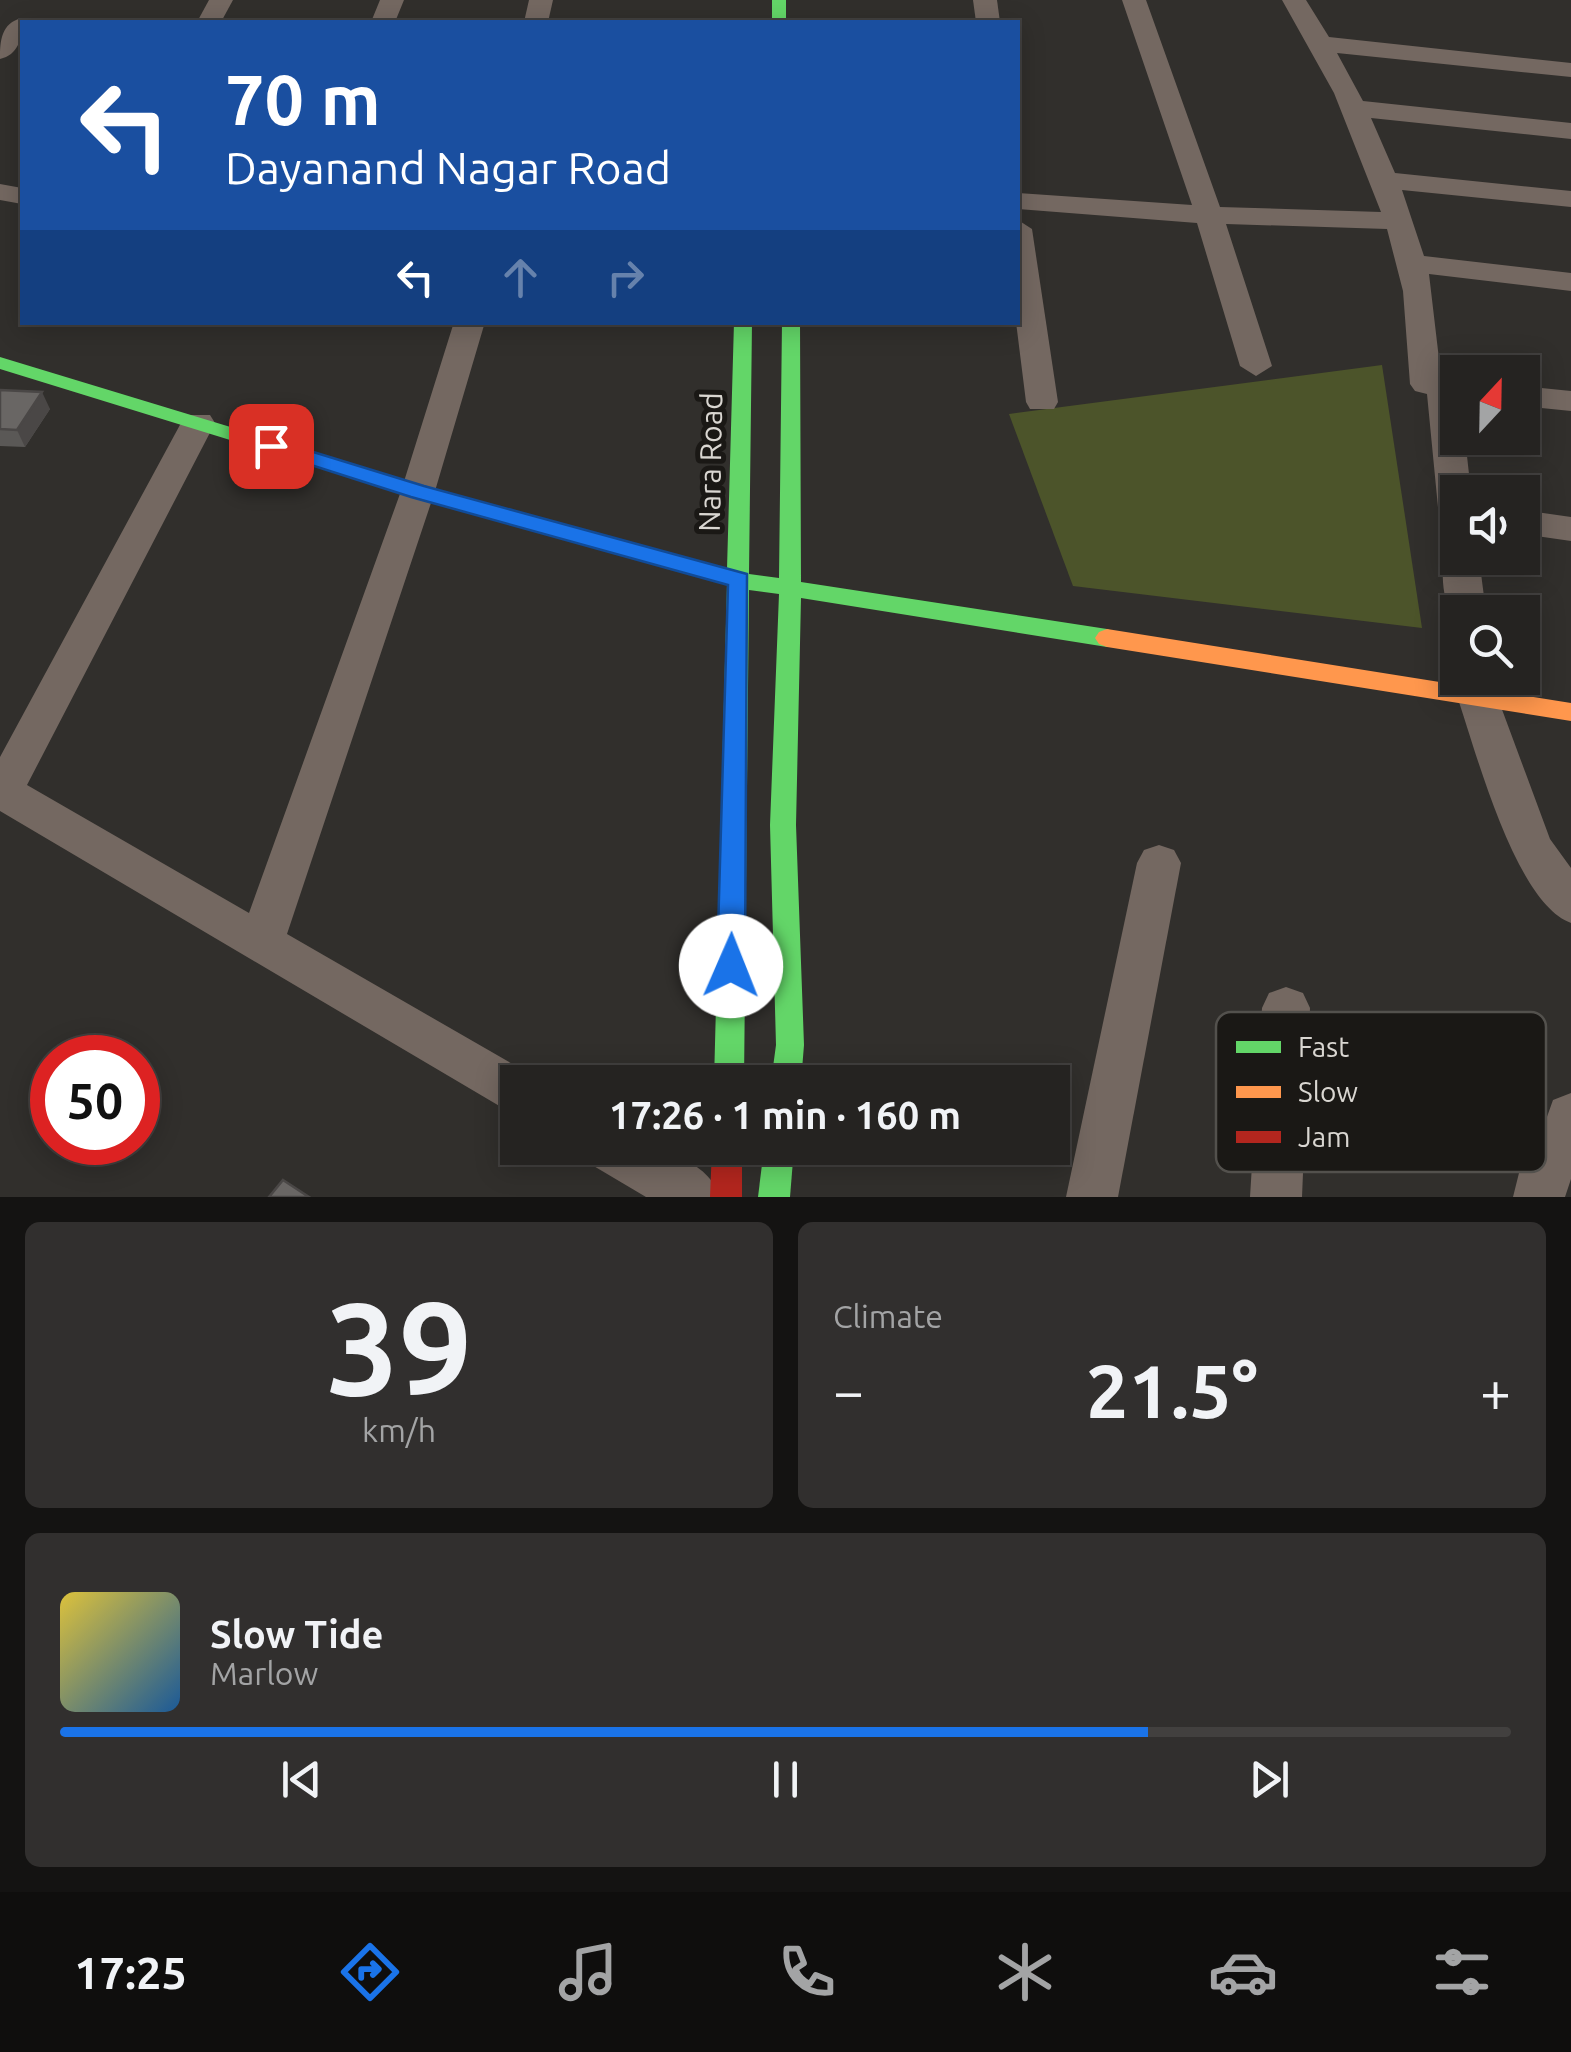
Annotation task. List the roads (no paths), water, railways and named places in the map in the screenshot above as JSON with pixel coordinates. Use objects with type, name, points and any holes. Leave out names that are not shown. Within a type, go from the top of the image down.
[{"type":"main road","name":"Nara Road","points":[[729,1065],[743,325]]},
{"type":"main road","points":[[788,1065],[783,796],[793,589],[790,548],[795,409],[791,325]]},
{"type":"main road","points":[[0,362],[418,492],[739,580],[1440,682]]},
{"type":"main road","points":[[1506,695],[1571,712]]},
{"type":"main road","points":[[726,1197],[727,1165]]},
{"type":"main road","points":[[774,1197],[777,1165]]},
{"type":"street","points":[[1134,0],[1210,214],[1256,366]]},
{"type":"street","points":[[1294,0],[1322,44],[1384,180],[1412,264],[1426,384],[1440,386]]},
{"type":"street","points":[[0,52],[20,28]]},
{"type":"street","points":[[1322,44],[1571,70]]},
{"type":"street","points":[[1353,108],[1571,131]]},
{"type":"street","points":[[1384,180],[1571,199]]},
{"type":"street","points":[[1020,201],[1396,221]]},
{"type":"street","points":[[1020,243],[1042,402]]},
{"type":"street","points":[[1412,264],[1571,282]]},
{"type":"street","points":[[260,945],[418,492],[469,325]]},
{"type":"street","points":[[1540,398],[1571,402]]},
{"type":"street","points":[[198,422],[2,791],[500,1084]]},
{"type":"street","points":[[1540,525],[1571,530]]},
{"type":"street","points":[[1479,695],[1530,848],[1571,904]]},
{"type":"street","points":[[1092,1197],[1159,863]]},
{"type":"street","points":[[1286,1008],[1286,1012]]},
{"type":"street","points":[[1546,1165],[1558,1158],[1571,1117]]},
{"type":"street","points":[[639,1165],[695,1197]]},
{"type":"street","points":[[1276,1197],[1277,1172]]},
{"type":"street","points":[[1538,1197],[1542,1172]]}]
